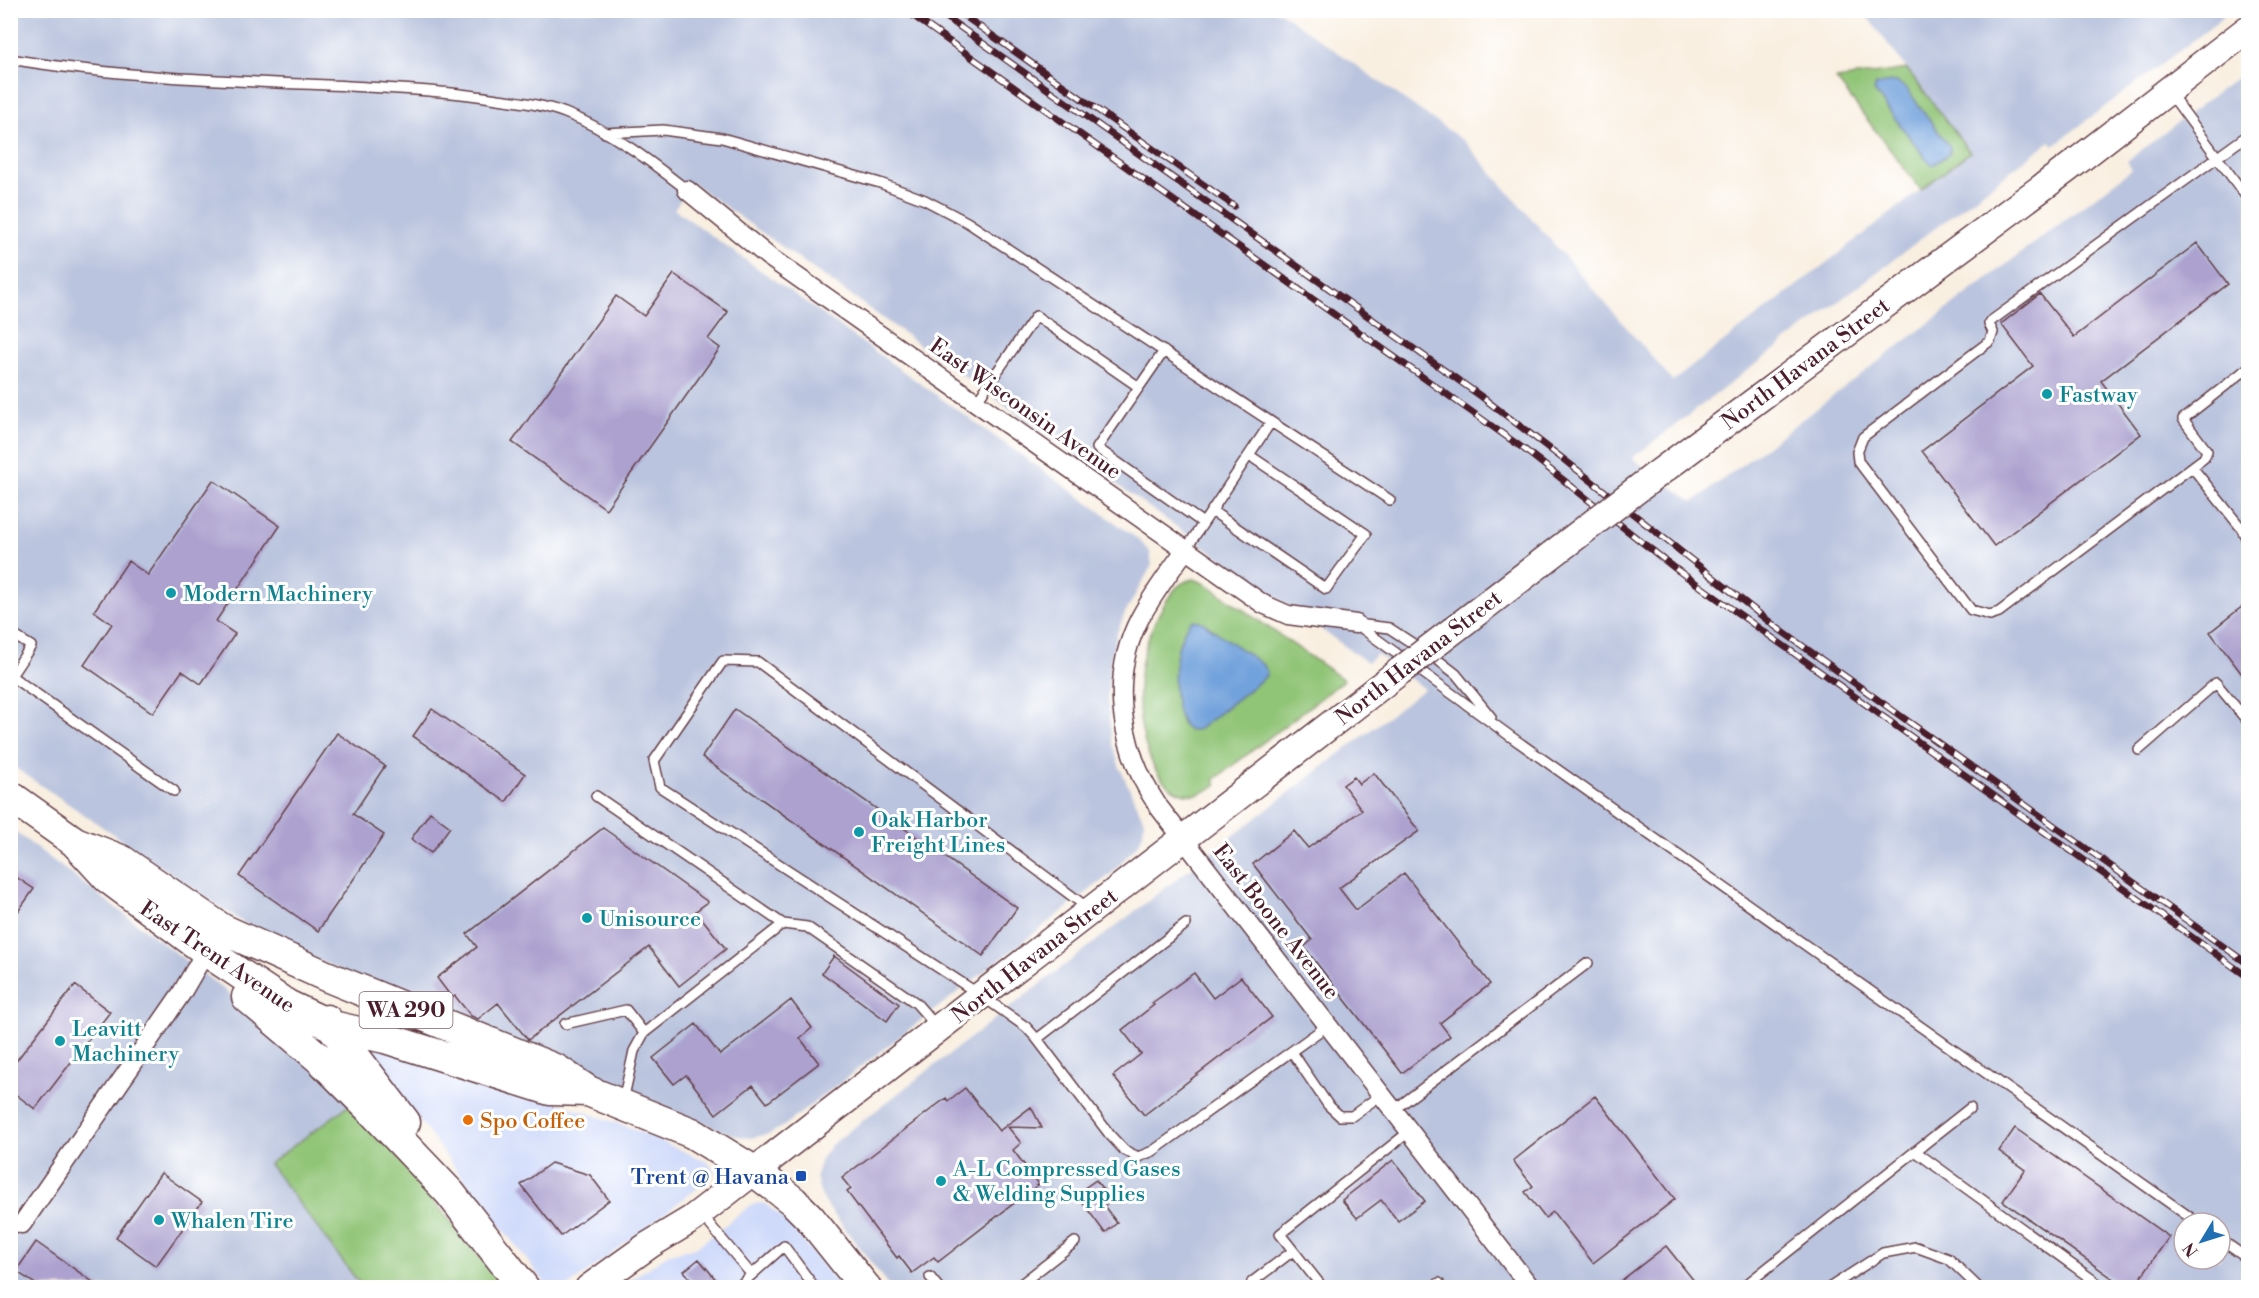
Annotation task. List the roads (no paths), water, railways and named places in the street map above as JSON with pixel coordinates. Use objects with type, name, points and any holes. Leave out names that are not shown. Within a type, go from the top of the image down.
[{"type":"main road","name":"East Trent Avenue","points":[[10,796],[75,842],[121,860],[216,947],[286,1005],[332,1026],[385,1038],[550,1090],[588,1091]]},
{"type":"main road","name":"East Trent Avenue","points":[[216,947],[336,981],[558,1070],[588,1091],[692,1133],[754,1171],[793,1201],[810,1218],[866,1287]]},
{"type":"main road","points":[[216,947],[252,1003],[320,1059],[373,1112],[450,1193],[524,1287]]},
{"type":"main road","points":[[332,1026],[402,1116],[450,1193]]},
{"type":"street","name":"North Havana Street","points":[[589,1287],[649,1245],[686,1224],[1400,671],[1717,429],[2067,169],[2248,29]]},
{"type":"street","name":"East Wisconsin Avenue","points":[[687,190],[769,257],[1263,604],[1277,611],[1299,617],[1356,624]]},
{"type":"street","name":"East Boone Avenue","points":[[1186,549],[1150,601],[1132,636],[1127,656],[1121,701],[1123,724],[1136,770],[1146,788],[1184,840],[1531,1287]]},
{"type":"street","points":[[22,1224],[216,947]]},
{"type":"lane","points":[[10,59],[62,68],[201,79],[449,91],[554,109],[605,133],[645,158],[687,190]]},
{"type":"lane","points":[[2168,91],[2248,199]]},
{"type":"lane","points":[[605,133],[663,130],[722,138],[880,183],[925,200],[967,222],[1390,500]]},
{"type":"lane","points":[[2248,135],[1990,321],[1993,332],[1990,341],[1863,437],[1857,452],[1858,462],[1971,610],[1990,615],[1999,612],[2204,458],[2207,451],[2184,422],[2185,416],[2248,368]]},
{"type":"lane","points":[[976,402],[1036,316],[1139,387]]},
{"type":"lane","points":[[1164,351],[1097,448],[1203,523]]},
{"type":"lane","points":[[1186,549],[1271,422]]},
{"type":"lane","points":[[1212,511],[1326,589],[1366,534],[1249,455]]},
{"type":"lane","points":[[2192,467],[2242,529],[2248,542]]},
{"type":"lane","points":[[1356,624],[1510,736],[2181,1211]]},
{"type":"lane","points":[[1356,624],[1389,628],[1438,660],[1456,674],[1510,736]]},
{"type":"lane","points":[[10,633],[31,646],[11,676],[174,791]]},
{"type":"lane","points":[[1092,911],[758,662],[723,661],[654,761],[660,787],[1026,1027],[1110,1135],[1124,1150],[1138,1156],[1153,1152],[1328,1025]]},
{"type":"lane","points":[[2139,750],[2216,683],[2248,722]]},
{"type":"lane","points":[[596,796],[783,924],[807,927],[916,1003],[939,1029]]},
{"type":"lane","points":[[622,1104],[634,1052],[644,1033],[783,924]]},
{"type":"lane","points":[[1037,1039],[1186,924]]},
{"type":"lane","points":[[1394,1110],[1588,963]]},
{"type":"lane","points":[[565,1024],[626,1010],[644,1033]]},
{"type":"lane","points":[[1292,1052],[1328,1105],[1340,1116],[1352,1116],[1382,1094]]},
{"type":"lane","points":[[1742,1287],[1970,1108]]},
{"type":"lane","points":[[1323,1287],[1280,1234],[1410,1131]]},
{"type":"lane","points":[[1915,1151],[2104,1287]]},
{"type":"lane","points":[[700,1213],[751,1274]]},
{"type":"lane","points":[[1016,1287],[1075,1242]]},
{"type":"lane","points":[[737,1287],[784,1246],[815,1287]]},
{"type":"lane","points":[[1828,1287],[1883,1253],[1916,1246],[1948,1259],[1979,1287]]},
{"type":"lane","points":[[2232,1248],[2248,1259]]},
{"type":"lane","points":[[1256,1287],[1252,1282],[1293,1251]]},
{"type":"lane","points":[[930,1276],[939,1287]]},
{"type":"water","points":[[1897,82],[1906,88],[1950,147],[1950,153],[1933,165],[1874,91],[1876,85]]},
{"type":"water","points":[[1193,620],[1202,622],[1262,664],[1267,672],[1265,677],[1199,729],[1189,731],[1182,722],[1177,709],[1174,675],[1180,641]]},
{"type":"railway","points":[[905,10],[1524,449],[1676,569],[2248,977]]},
{"type":"railway","points":[[936,10],[1482,397],[1776,627],[2248,964]]},
{"type":"railway","points":[[956,10],[1234,206]]},
{"type":"place","name":"Fastway","points":[[2047,394]]},
{"type":"place","name":"Modern Machinery","points":[[171,593]]},
{"type":"place","name":"Oak Harbor Freight Lines","points":[[859,832]]},
{"type":"place","name":"Unisource","points":[[587,918]]},
{"type":"place","name":"Leavitt Machinery","points":[[60,1041]]},
{"type":"place","name":"Spo Coffee","points":[[468,1120]]},
{"type":"place","name":"Trent @ Havana","points":[[801,1176]]},
{"type":"place","name":"A-L Compressed Gases & Welding Supplies","points":[[941,1181]]},
{"type":"place","name":"Whalen Tire","points":[[159,1220]]}]
